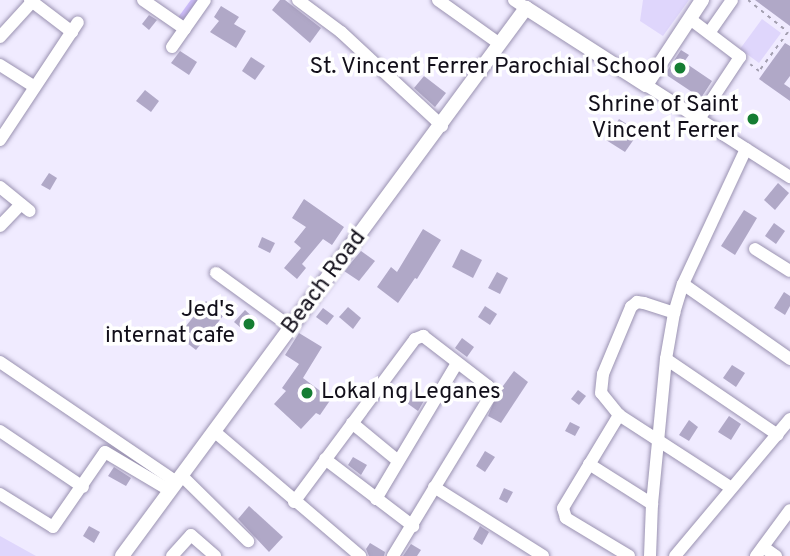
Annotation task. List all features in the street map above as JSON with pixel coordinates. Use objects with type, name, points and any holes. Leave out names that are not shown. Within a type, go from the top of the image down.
[{"type":"main road","points":[[520,4],[646,85],[702,0]]},
{"type":"main road","name":"Beach Road","points":[[129,553],[175,482],[442,126],[500,44],[520,4]]},
{"type":"street","points":[[143,0],[185,29]]},
{"type":"street","points":[[172,47],[205,0]]},
{"type":"street","points":[[298,0],[341,32],[442,126]]},
{"type":"street","points":[[438,0],[500,44]]},
{"type":"street","points":[[0,37],[31,1],[75,27],[2,131]]},
{"type":"street","points":[[709,33],[731,7]]},
{"type":"street","points":[[690,19],[740,57],[699,119]]},
{"type":"street","points":[[0,65],[35,87]]},
{"type":"street","points":[[646,85],[790,177]]},
{"type":"street","points":[[650,556],[652,504],[666,359],[674,313],[683,284],[746,149]]},
{"type":"street","points":[[0,187],[25,207],[0,226]]},
{"type":"street","points":[[755,249],[790,271]]},
{"type":"street","points":[[216,273],[292,328]]},
{"type":"street","points":[[683,284],[790,359]]},
{"type":"street","points":[[674,313],[637,302],[631,307],[601,393],[619,415],[730,487]]},
{"type":"street","points":[[295,502],[419,335],[488,386],[489,398],[393,556]]},
{"type":"street","points":[[666,359],[778,435]]},
{"type":"street","points":[[0,362],[175,482],[248,541]]},
{"type":"street","points":[[376,499],[457,363]]},
{"type":"street","points":[[619,415],[563,509],[563,514],[629,556]]},
{"type":"street","points":[[675,556],[730,487],[790,419]]},
{"type":"street","points":[[352,423],[397,460]]},
{"type":"street","points":[[0,431],[83,487]]},
{"type":"street","points":[[215,432],[360,556]]},
{"type":"street","points":[[0,494],[53,527],[105,452],[175,482]]},
{"type":"street","points":[[325,459],[413,526]]},
{"type":"street","points":[[589,464],[652,504]]},
{"type":"street","points":[[434,488],[543,556]]},
{"type":"street","points":[[776,556],[759,552],[788,517]]},
{"type":"street","points":[[172,556],[191,535],[215,556]]},
{"type":"path","points":[[748,0],[788,32],[759,71]]},
{"type":"shaded area","points":[[643,0],[689,0],[663,36],[640,21]]},
{"type":"shaded area","points":[[762,19],[781,33],[759,63],[740,49]]},
{"type":"shaded area","points":[[0,536],[36,556],[0,556]]},
{"type":"building","points":[[280,0],[285,0],[321,28],[310,43],[272,10]]},
{"type":"building","points":[[755,0],[790,0],[790,26]]},
{"type":"building","points":[[221,6],[239,17],[234,24],[246,31],[236,48],[210,32],[219,21],[214,17]]},
{"type":"building","points":[[149,15],[157,20],[149,30],[142,24]]},
{"type":"building","points":[[785,43],[790,46],[790,76],[784,84],[790,88],[790,101],[759,79]]},
{"type":"building","name":"St. Vincent Ferrer Parochial School","points":[[681,50],[689,55],[684,62],[712,81],[701,98],[665,74]]},
{"type":"building","points":[[180,51],[197,62],[189,75],[171,63]]},
{"type":"building","points":[[251,57],[265,66],[255,80],[242,71]]},
{"type":"building","points":[[424,76],[446,93],[435,107],[414,88]]},
{"type":"building","points":[[145,90],[159,101],[151,112],[136,101]]},
{"type":"building","points":[[619,119],[639,132],[625,152],[606,140]]},
{"type":"building","points":[[49,173],[57,178],[50,190],[41,185]]},
{"type":"building","points":[[778,183],[789,193],[775,210],[764,200]]},
{"type":"building","points":[[304,199],[344,227],[332,245],[323,239],[302,264],[306,268],[297,279],[284,268],[301,248],[294,242],[306,227],[292,218]]},
{"type":"building","points":[[744,210],[757,218],[735,255],[721,246]]},
{"type":"building","points":[[774,223],[785,231],[776,244],[765,236]]},
{"type":"building","points":[[423,229],[441,240],[417,279],[415,278],[398,303],[377,287],[391,267],[397,272]]},
{"type":"building","points":[[262,237],[275,243],[270,253],[258,247]]},
{"type":"building","points":[[461,249],[482,260],[473,278],[452,267]]},
{"type":"building","points":[[361,251],[375,261],[359,281],[344,271]]},
{"type":"building","points":[[497,272],[508,278],[500,294],[488,288]]},
{"type":"building","points":[[784,292],[790,296],[790,306],[785,315],[774,308]]},
{"type":"building","points":[[206,301],[223,316],[196,350],[178,336]]},
{"type":"building","points":[[485,306],[497,314],[490,325],[478,317]]},
{"type":"building","points":[[348,307],[361,318],[353,329],[339,317]]},
{"type":"building","points":[[323,308],[334,316],[327,325],[316,317]]},
{"type":"building","points":[[245,310],[257,321],[247,333],[234,322]]},
{"type":"building","points":[[299,333],[322,347],[303,378],[331,399],[320,415],[316,413],[301,429],[274,404],[286,391],[282,388],[299,364],[285,355]]},
{"type":"building","points":[[462,338],[474,347],[467,357],[455,348]]},
{"type":"building","points":[[732,365],[745,373],[736,387],[723,378]]},
{"type":"building","points":[[514,371],[528,382],[501,423],[488,416],[497,394]]},
{"type":"building","points":[[412,389],[425,399],[418,411],[404,401]]},
{"type":"building","points":[[578,390],[586,396],[579,405],[571,399]]},
{"type":"building","points":[[729,416],[741,424],[731,440],[718,432]]},
{"type":"building","points":[[689,420],[698,427],[689,441],[679,435]]},
{"type":"building","points":[[570,422],[580,427],[575,436],[565,431]]},
{"type":"building","points":[[485,451],[495,457],[485,472],[476,466]]},
{"type":"building","points":[[353,457],[367,465],[361,475],[348,465]]},
{"type":"building","points":[[114,467],[131,478],[126,486],[108,476]]},
{"type":"building","points":[[504,488],[513,492],[507,503],[499,499]]},
{"type":"building","points":[[249,506],[283,537],[269,552],[238,519]]},
{"type":"building","points":[[89,526],[100,532],[94,543],[83,536]]},
{"type":"building","points":[[480,526],[489,532],[482,545],[473,539]]},
{"type":"building","points":[[370,543],[385,552],[384,556],[369,556],[366,549]]},
{"type":"building","points":[[411,544],[421,550],[417,556],[403,556]]},
{"type":"waterway","points":[[181,22],[197,0]]},
{"type":"place","name":"St. Vincent Ferrer Parochial School","points":[[680,68]]},
{"type":"place","name":"Shrine of Saint Vincent Ferrer","points":[[753,119]]},
{"type":"place","name":"Jed's internat cafe","points":[[249,324]]},
{"type":"place","name":"Lokal ng Leganes","points":[[307,393]]}]
